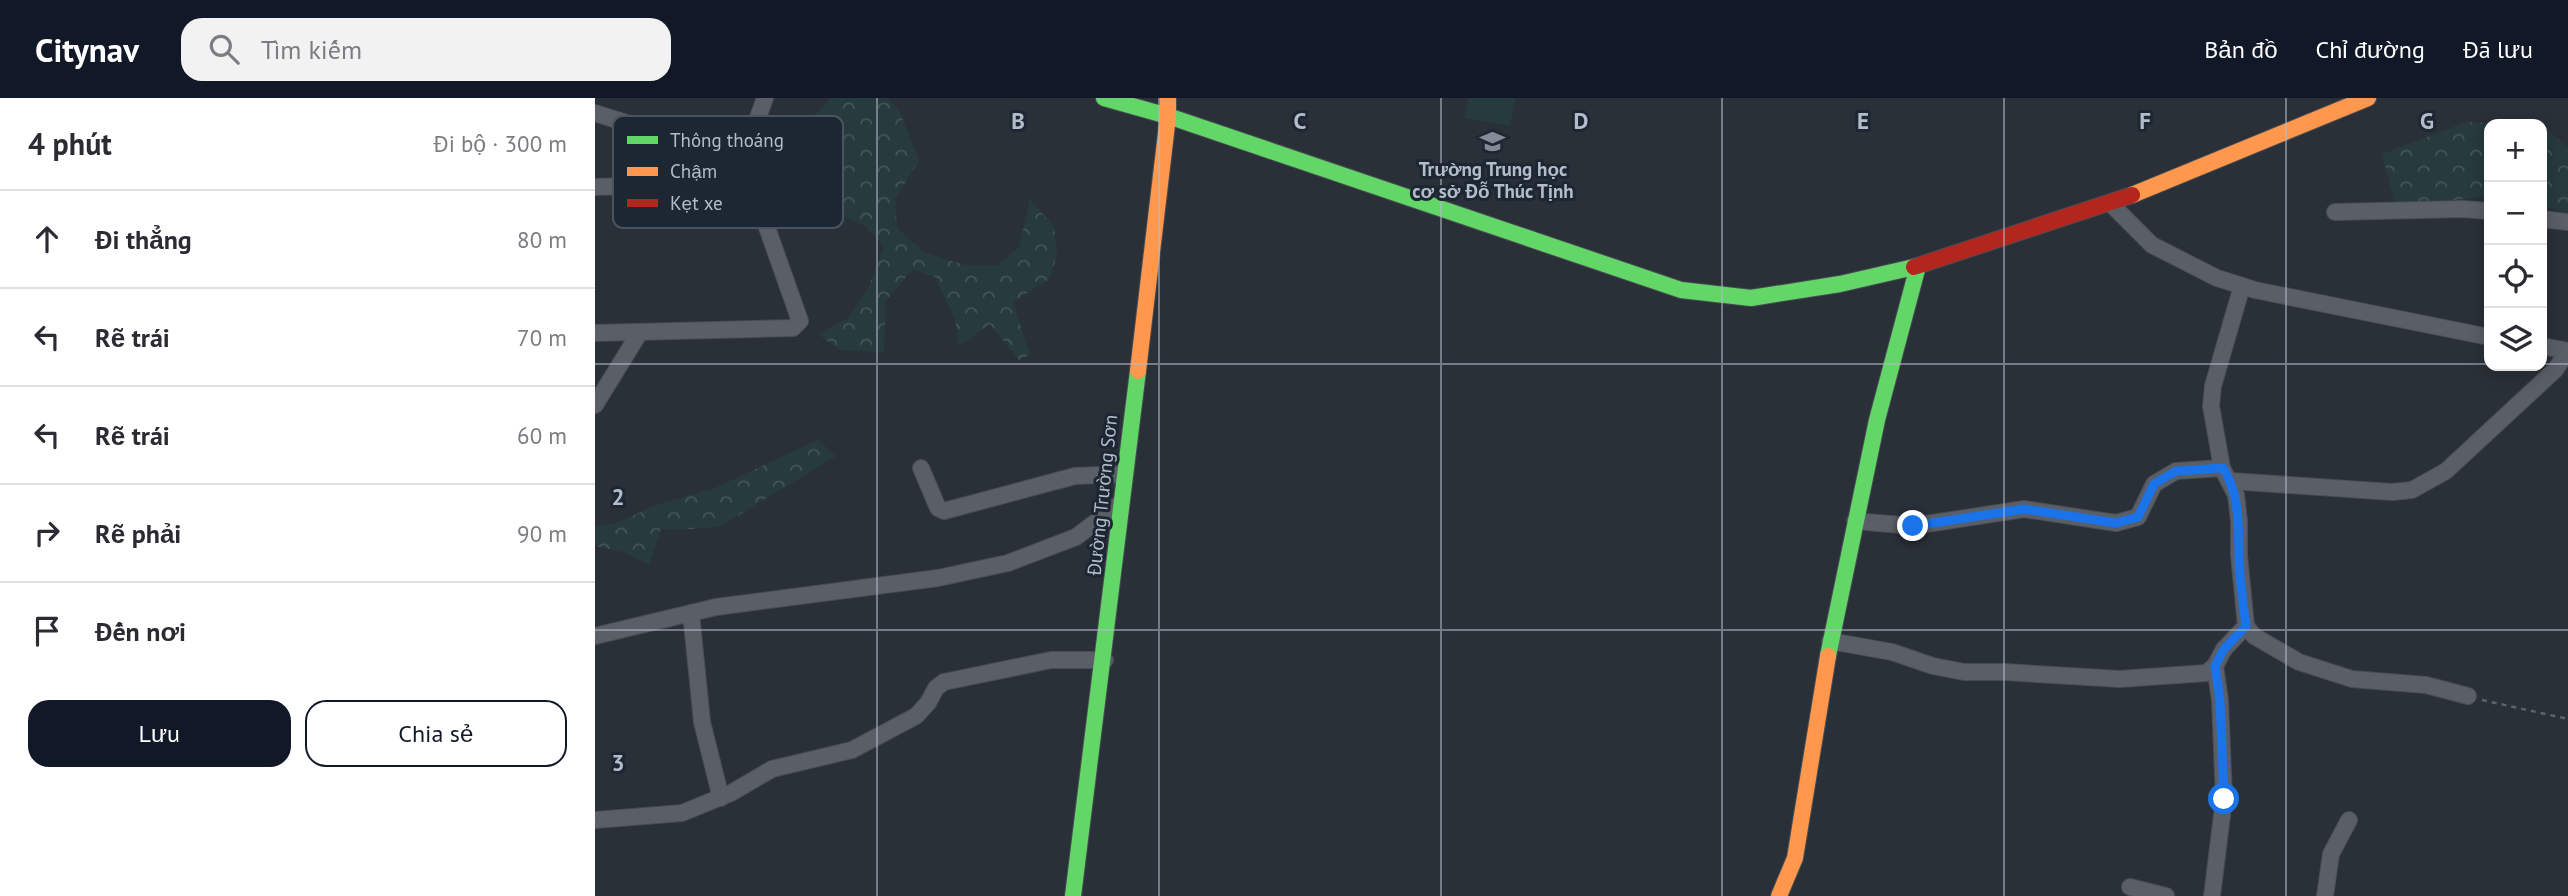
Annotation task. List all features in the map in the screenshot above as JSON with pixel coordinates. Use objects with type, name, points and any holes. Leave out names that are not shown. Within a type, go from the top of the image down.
[{"type":"main road","points":[[1104,98],[1168,116],[1681,290],[1751,298],[1840,284],[1918,266],[2111,204],[2368,98]]},
{"type":"main road","name":"Đường Trường Sơn","points":[[1073,896],[1105,660],[1168,98]]},
{"type":"main road","points":[[1779,896],[1795,858],[1830,641],[1855,520],[1877,420],[1918,266]]},
{"type":"street","points":[[759,116],[765,98]]},
{"type":"street","points":[[595,113],[613,119]]},
{"type":"street","points":[[595,187],[613,186]]},
{"type":"street","points":[[2111,204],[2152,245],[2217,278],[2242,286],[2484,336]]},
{"type":"street","points":[[2335,212],[2484,211]]},
{"type":"street","points":[[2547,220],[2568,222]]},
{"type":"street","points":[[595,333],[793,328],[800,321],[767,228]]},
{"type":"street","points":[[2242,286],[2213,386],[2211,406],[2227,475],[2235,495],[2246,626],[2254,636],[2299,662],[2342,676],[2399,685],[2425,685],[2468,696]]},
{"type":"street","points":[[595,405],[640,332]]},
{"type":"street","points":[[1855,520],[1913,526],[2024,509],[2116,523],[2138,517],[2154,484],[2176,471],[2392,492],[2411,490],[2446,471],[2555,370],[2568,351],[2547,347]]},
{"type":"street","points":[[921,468],[938,508],[944,511],[1075,476],[1125,474]]},
{"type":"street","points":[[595,636],[716,607],[938,578],[1008,563],[1076,537],[1121,503]]},
{"type":"street","points":[[691,613],[702,722],[721,798]]},
{"type":"street","points":[[1830,641],[1892,652],[1933,666],[1965,672],[2120,679],[2206,673],[2215,666],[2224,649],[2246,626]]},
{"type":"street","points":[[595,820],[682,813],[748,785],[772,769],[852,750],[916,716],[928,703],[936,688],[944,682],[1051,660],[1105,660]]},
{"type":"street","points":[[2211,896],[2224,799],[2220,700],[2215,666]]},
{"type":"street","points":[[2325,896],[2331,854],[2349,820]]},
{"type":"street","points":[[2130,887],[2166,896]]},
{"type":"path","points":[[2468,696],[2568,719]]},
{"type":"green space","points":[[831,98],[888,98],[900,112],[919,161],[895,199],[897,228],[924,252],[964,265],[997,266],[1019,247],[1030,200],[1054,226],[1057,256],[1049,279],[1013,302],[1030,355],[1019,360],[990,324],[959,346],[955,319],[935,277],[913,269],[886,300],[884,352],[840,350],[818,334],[848,318],[869,286],[884,247],[865,226],[843,216],[843,116],[814,116]]},
{"type":"green space","points":[[1468,98],[1515,98],[1510,126],[1465,118]]},
{"type":"green space","points":[[2467,122],[2484,123],[2484,197],[2396,207],[2382,154]]},
{"type":"green space","points":[[2547,130],[2568,147],[2568,213],[2547,207]]},
{"type":"green space","points":[[818,440],[836,456],[721,526],[661,529],[649,565],[624,552],[595,546],[595,526],[617,523],[656,505],[715,488]]},
{"type":"traffic: fast","points":[[1104,98],[1168,116],[1681,290],[1751,298],[1840,284],[1914,267]]},
{"type":"traffic: fast","points":[[1828,656],[1877,420],[1918,266]]},
{"type":"traffic: fast","points":[[1073,896],[1138,371]]},
{"type":"traffic: slow","points":[[1138,371],[1168,98]]},
{"type":"traffic: slow","points":[[2132,195],[2368,98]]},
{"type":"traffic: slow","points":[[1779,896],[1795,858],[1828,656]]},
{"type":"traffic: jam","points":[[1914,267],[2132,195]]},
{"type":"place","name":"Trường Trung học cơ sở Đỗ Thúc Tịnh","points":[[1493,141]]},
{"type":"route","points":[[1913,526],[2024,509],[2116,523],[2138,517],[2154,484],[2176,471],[2223,468],[2231,481],[2239,521],[2239,555],[2246,626],[2224,649],[2215,666],[2220,700],[2224,799]]}]
